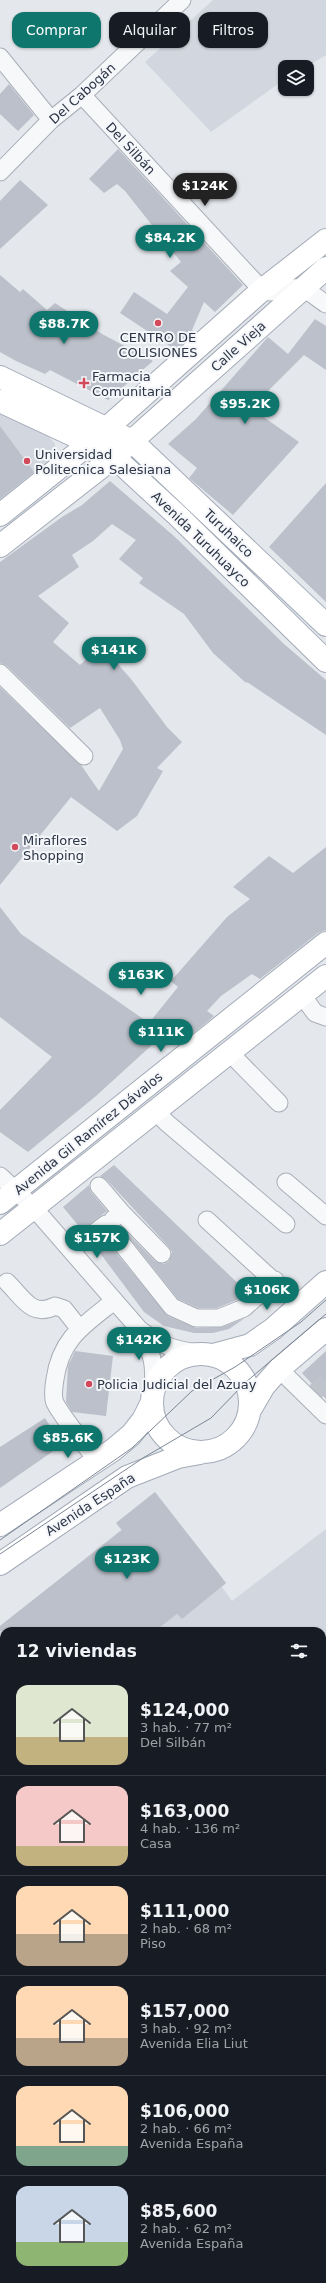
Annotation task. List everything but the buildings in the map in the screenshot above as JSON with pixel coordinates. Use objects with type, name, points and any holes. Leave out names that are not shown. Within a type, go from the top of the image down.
[{"type":"main road","name":"Calle Vieja","points":[[0,515],[90,443],[262,290],[326,240]]},
{"type":"main road","name":"Calle Vieja","points":[[0,546],[114,457],[326,268]]},
{"type":"main road","points":[[0,377],[132,441]]},
{"type":"main road","name":"Avenida Turuhuayco","points":[[0,401],[90,443],[114,457],[177,515],[326,661]]},
{"type":"main road","name":"Turuhaico","points":[[132,441],[326,625]]},
{"type":"main road","name":"Avenida Gil Ramírez Dávalos","points":[[8,1197],[326,943]]},
{"type":"main road","name":"Avenida Gil Ramírez Dávalos","points":[[0,1234],[326,976]]},
{"type":"main road","points":[[0,1525],[97,1460],[131,1435],[143,1420],[159,1375],[170,1364],[183,1356],[206,1354],[250,1345],[273,1329],[326,1282]]},
{"type":"main road","points":[[250,1410],[264,1386],[279,1369],[326,1329]]},
{"type":"main road","points":[[152,1397],[156,1425],[170,1443],[195,1452],[210,1452],[224,1446],[237,1437],[246,1425],[250,1410],[250,1395],[246,1382],[235,1367],[206,1354]]},
{"type":"main road","name":"Avenida España","points":[[0,1564],[127,1477],[178,1457],[210,1452]]},
{"type":"street","name":"Del Cabogán","points":[[0,172],[51,120],[82,95],[180,0]]},
{"type":"street","points":[[0,57],[51,120]]},
{"type":"street","name":"Del Silbán","points":[[82,95],[262,290]]},
{"type":"street","points":[[262,290],[272,293],[293,288],[303,288],[326,304]]},
{"type":"street","points":[[0,673],[84,756]]},
{"type":"street","points":[[302,995],[315,1013],[326,1017]]},
{"type":"street","points":[[229,1052],[279,1103]]},
{"type":"street","points":[[155,1110],[167,1123],[286,1224]]},
{"type":"street","points":[[0,1176],[8,1197],[34,1208],[140,1330],[158,1343],[173,1350],[206,1354]]},
{"type":"street","points":[[286,1182],[326,1216]]},
{"type":"street","points":[[99,1186],[122,1213],[162,1254]]},
{"type":"street","points":[[71,1250],[122,1213]]},
{"type":"street","points":[[207,1220],[300,1305]]},
{"type":"street","points":[[106,1224],[172,1307],[196,1318],[219,1318],[244,1308],[274,1280]]},
{"type":"street","points":[[8,1282],[33,1309],[45,1312],[55,1306],[64,1308],[79,1328]]},
{"type":"street","points":[[97,1460],[54,1402],[53,1388],[58,1362],[65,1346],[79,1328],[114,1301]]},
{"type":"street","points":[[140,1330],[152,1354],[155,1369],[152,1397]]},
{"type":"street","points":[[279,1369],[311,1394],[325,1412]]},
{"type":"shaded area","points":[[213,0],[326,0],[326,55],[314,62],[314,60],[278,60],[278,84],[211,132],[145,62],[160,48],[190,48],[190,21],[198,14],[198,48],[268,48],[268,12],[200,12]]},
{"type":"shaded area","name":"Universidad Politecnica Salesiana","points":[[0,414],[47,434],[55,444],[52,467],[0,507]]},
{"type":"shaded area","points":[[155,1492],[226,1583],[222,1587],[232,1601],[326,1529],[326,1627],[0,1627],[121,1530],[116,1523]]},
{"type":"tunnel","points":[[315,1392],[326,1382]]},
{"type":"tram line","points":[[0,1540],[132,1448],[192,1391],[235,1367],[301,1322],[326,1300]]},
{"type":"tram line","points":[[0,1554],[143,1458],[211,1418],[246,1382],[326,1314]]},
{"type":"place","name":"CENTRO DE COLISIONES","points":[[158,323]]},
{"type":"place","name":"Farmacia Comunitaria","points":[[84,383]]},
{"type":"place","name":"Universidad Politecnica Salesiana","points":[[27,461]]},
{"type":"place","name":"Miraflores Shopping","points":[[15,847]]},
{"type":"place","name":"Policia Judicial del Azuay","points":[[89,1384]]}]
